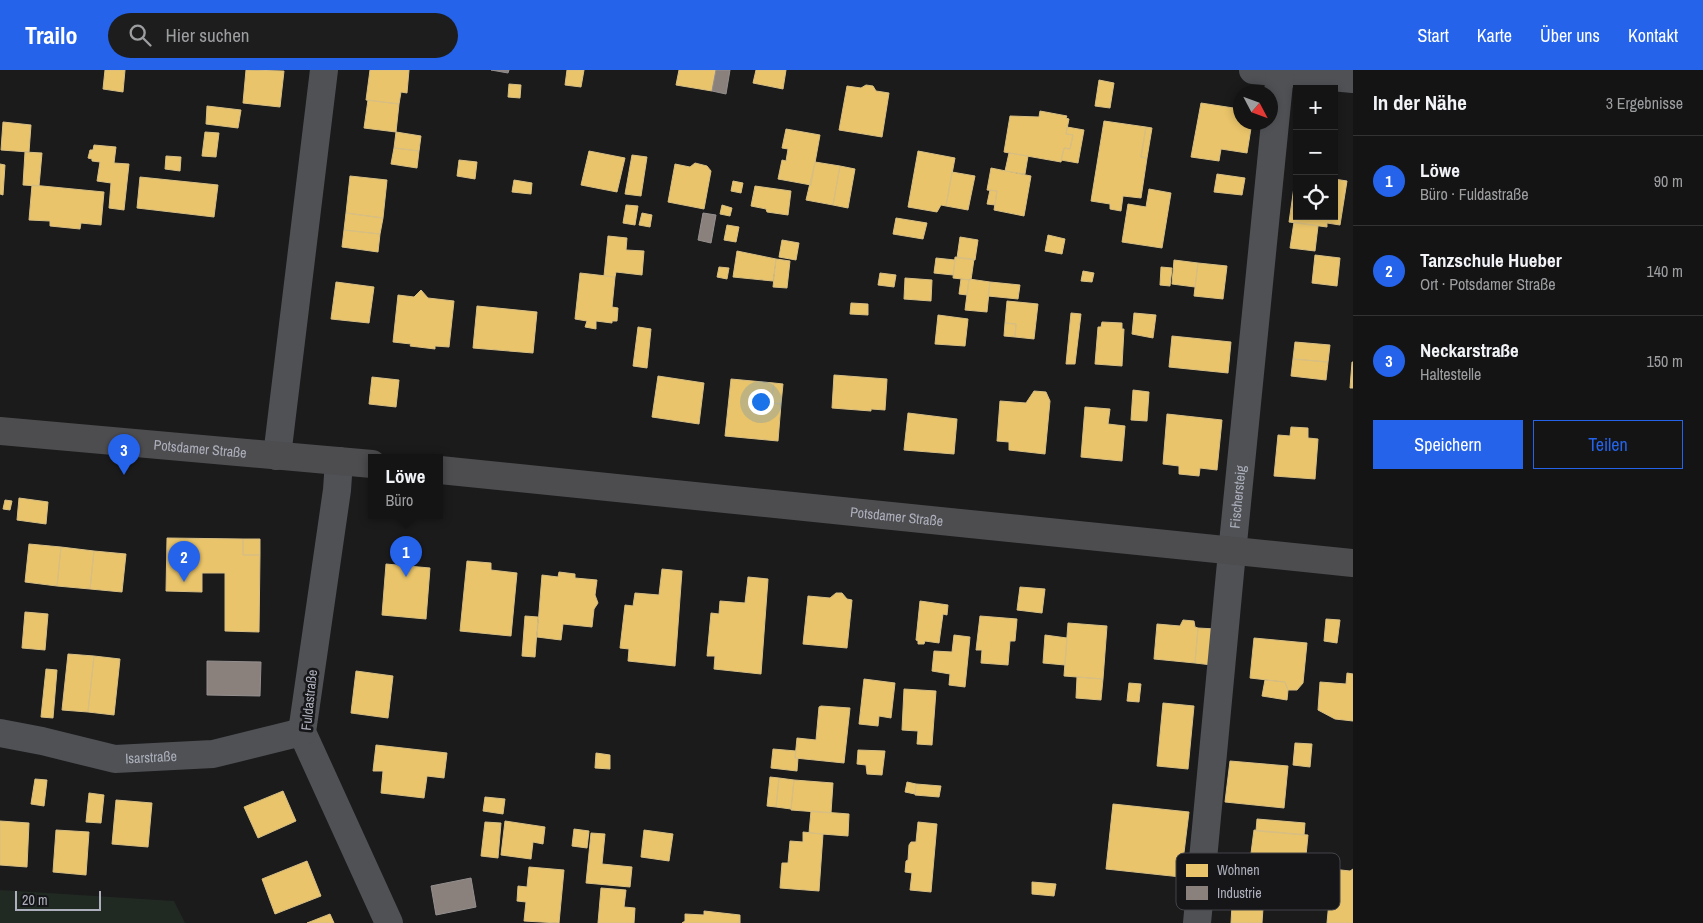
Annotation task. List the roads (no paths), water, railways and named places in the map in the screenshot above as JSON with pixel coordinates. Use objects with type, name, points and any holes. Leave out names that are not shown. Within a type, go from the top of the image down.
[{"type":"main road","name":"Potsdamer Straße","points":[[0,431],[368,464]]},
{"type":"main road","name":"Potsdamer Straße","points":[[443,470],[1353,563]]},
{"type":"street","points":[[277,456],[324,70]]},
{"type":"street","points":[[1253,70],[1353,79]]},
{"type":"street","name":"Fischersteig","points":[[1204,853],[1280,73]]},
{"type":"street","name":"Fuldastraße","points":[[339,461],[338,490],[302,732],[389,923]]},
{"type":"street","name":"Isarstraße","points":[[0,733],[116,759],[214,754],[302,732]]},
{"type":"street","name":"Fischersteig","points":[[1197,923],[1198,910]]},
{"type":"place","name":"Neckarstraße","points":[[124,475]]},
{"type":"place","name":"Löwe","points":[[406,577]]},
{"type":"place","name":"Tanzschule Hueber","points":[[184,582]]}]
